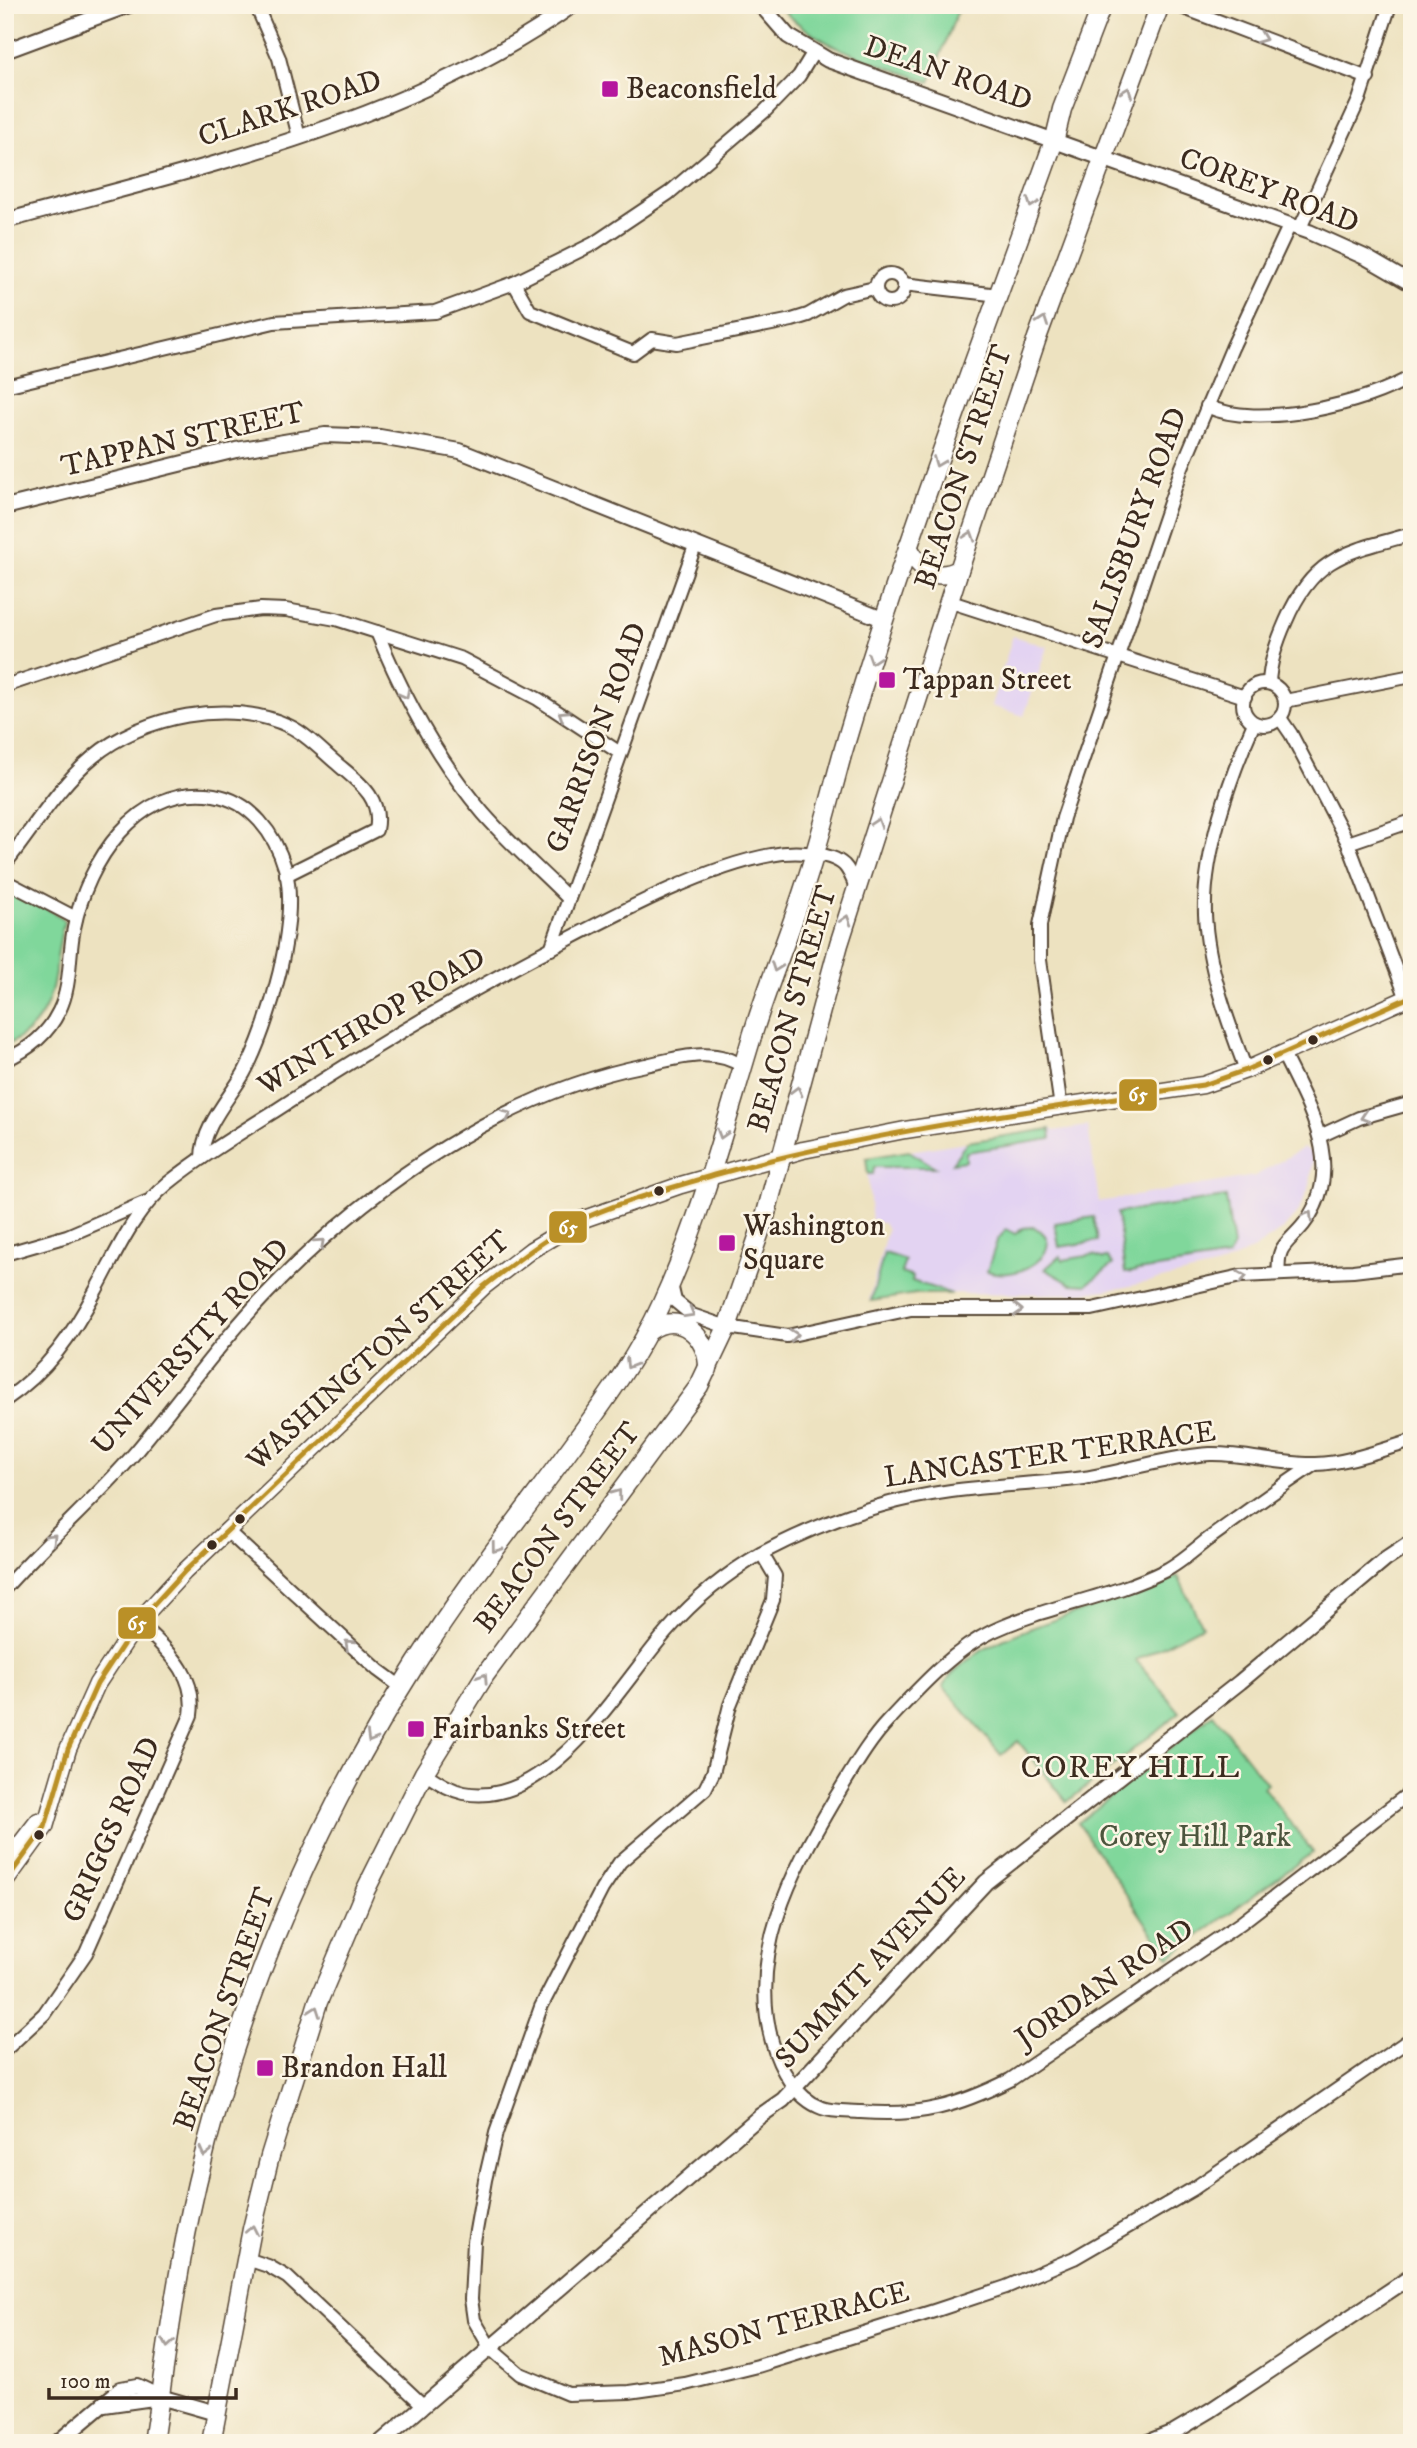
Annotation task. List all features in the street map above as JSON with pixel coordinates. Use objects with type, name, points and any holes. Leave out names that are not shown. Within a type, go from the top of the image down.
[{"type":"main road","name":"BEACON STREET","points":[[153,2443],[190,2214],[241,2028],[277,1932],[318,1839],[401,1687],[465,1591],[608,1397],[649,1331],[672,1281],[814,856],[908,547],[1055,138],[1059,117],[1102,5]]},
{"type":"main road","name":"BEACON STREET","points":[[211,2443],[270,2156],[318,2002],[365,1891],[424,1773],[496,1658],[708,1369],[727,1327],[759,1237],[809,1045],[856,888],[948,601],[1021,381],[1160,5]]},
{"type":"main road","points":[[908,547],[920,567],[930,574],[945,575],[959,570]]},
{"type":"main road","name":"WASHINGTON STREET","points":[[5,1882],[41,1834],[83,1713],[118,1649],[138,1622],[226,1530],[483,1287],[515,1261],[563,1229],[599,1212],[708,1177],[880,1134],[1185,1089],[1246,1070],[1409,998]]},
{"type":"main road","points":[[649,1331],[660,1324],[671,1323],[696,1334],[705,1344],[708,1369]]},
{"type":"main road","name":"WASHINGTON STREET","points":[[8,1856],[52,1798]]},
{"type":"street","points":[[5,51],[129,5]]},
{"type":"street","points":[[256,5],[279,58],[299,137]]},
{"type":"street","name":"CLARK ROAD","points":[[5,221],[371,114],[475,67],[531,35],[573,5]]},
{"type":"street","name":"DEAN ROAD","points":[[761,5],[788,36],[813,53],[1103,156]]},
{"type":"street","points":[[1175,5],[1368,78]]},
{"type":"street","name":"SALISBURY ROAD","points":[[1061,1108],[1040,960],[1040,925],[1063,818],[1170,500],[1207,406],[1368,78],[1390,5]]},
{"type":"street","points":[[5,386],[274,323],[435,312],[514,283],[601,239],[669,193],[765,111],[799,76],[813,53]]},
{"type":"street","name":"COREY ROAD","points":[[1103,156],[1295,226],[1347,248],[1412,284]]},
{"type":"street","points":[[888,274],[897,276],[903,284],[902,294],[891,302],[881,299],[876,288],[879,278],[888,274]]},
{"type":"street","points":[[514,283],[530,311],[633,354],[652,339],[680,343],[800,318],[843,295],[876,288]]},
{"type":"street","points":[[903,284],[999,295]]},
{"type":"street","points":[[1207,406],[1238,415],[1296,412],[1370,396],[1412,376]]},
{"type":"street","name":"TAPPAN STREET","points":[[5,507],[236,450],[325,435],[353,434],[405,440],[460,451],[695,547],[886,620]]},
{"type":"street","points":[[1269,683],[1271,664],[1286,620],[1298,595],[1316,572],[1343,555],[1412,534]]},
{"type":"street","name":"GARRISON ROAD","points":[[551,949],[567,897],[695,547]]},
{"type":"street","points":[[948,601],[1245,697]]},
{"type":"street","points":[[5,686],[206,618],[237,611],[294,611],[377,632],[468,661],[538,699],[620,753]]},
{"type":"street","points":[[377,632],[408,700],[465,790],[500,831],[567,897]]},
{"type":"street","points":[[1285,701],[1412,676]]},
{"type":"street","points":[[1269,683],[1280,690],[1285,701],[1280,718],[1268,725],[1254,723],[1245,712],[1245,697],[1256,685],[1269,683]]},
{"type":"street","points":[[5,864],[65,787],[97,754],[120,737],[145,727],[205,714],[245,715],[294,729],[370,794],[377,814],[376,830],[286,875]]},
{"type":"street","points":[[1280,718],[1348,843],[1409,998]]},
{"type":"street","points":[[1246,1070],[1210,947],[1205,897],[1214,845],[1254,723]]},
{"type":"street","points":[[5,1060],[35,1042],[61,1007],[67,987],[76,918],[90,877],[118,834],[156,805],[183,796],[219,796],[252,813],[272,838],[286,875],[287,914],[273,997],[250,1061],[207,1133],[202,1158]]},
{"type":"street","points":[[1348,843],[1412,821]]},
{"type":"street","name":"WINTHROP ROAD","points":[[5,1399],[40,1373],[61,1348],[126,1234],[149,1201],[202,1158],[391,1037],[551,949],[649,900],[744,862],[773,854],[814,856],[842,863],[856,888]]},
{"type":"street","points":[[5,881],[76,918]]},
{"type":"street","points":[[1279,1273],[1280,1250],[1307,1220],[1319,1196],[1324,1159],[1320,1136],[1283,1054]]},
{"type":"street","name":"UNIVERSITY ROAD","points":[[5,1588],[133,1455],[205,1364],[277,1283],[345,1220],[425,1160],[499,1119],[568,1087],[631,1068],[708,1055],[727,1057],[743,1067]]},
{"type":"street","points":[[1320,1136],[1359,1118],[1412,1103]]},
{"type":"street","points":[[5,1254],[67,1236],[149,1201]]},
{"type":"street","points":[[672,1281],[675,1301],[685,1311],[727,1327],[787,1336],[911,1309],[1092,1309],[1241,1276],[1353,1271],[1412,1264]]},
{"type":"street","name":"LANCASTER TERRACE","points":[[424,1773],[456,1790],[474,1794],[508,1789],[530,1779],[585,1734],[691,1605],[731,1573],[762,1554],[808,1530],[838,1519],[885,1504],[953,1490],[1081,1478],[1207,1455],[1315,1464],[1412,1441]]},
{"type":"street","points":[[795,2087],[776,2055],[768,2025],[765,1987],[767,1951],[782,1901],[806,1847],[854,1768],[886,1722],[964,1648],[991,1632],[1029,1616],[1140,1582],[1169,1569],[1315,1464]]},
{"type":"street","points":[[226,1530],[378,1671],[401,1687]]},
{"type":"street","name":"SUMMIT AVENUE","points":[[380,2443],[795,2087],[986,1882],[1240,1682],[1385,1560],[1412,1542]]},
{"type":"street","name":"MASON TERRACE","points":[[762,1554],[775,1576],[772,1600],[730,1705],[713,1773],[705,1789],[620,1862],[602,1889],[541,2007],[493,2145],[473,2253],[471,2299],[474,2320],[491,2349],[520,2374],[568,2395],[611,2394],[685,2384],[758,2366],[934,2311],[1074,2258],[1193,2189],[1412,2038]]},
{"type":"street","name":"GRIGGS ROAD","points":[[5,2050],[44,2014],[86,1953],[191,1715],[191,1686],[174,1659],[138,1622]]},
{"type":"street","name":"JORDAN ROAD","points":[[795,2087],[810,2102],[824,2109],[892,2115],[937,2110],[973,2098],[1010,2080],[1241,1923],[1412,1791]]},
{"type":"street","points":[[247,2259],[268,2266],[287,2277],[424,2406]]},
{"type":"street","points":[[1146,2443],[1175,2437],[1412,2276]]},
{"type":"street","points":[[57,2443],[129,2386],[145,2389],[160,2398],[216,2413]]},
{"type":"shaded area","points":[[1013,636],[1047,647],[1024,716],[991,706]]},
{"type":"shaded area","points":[[1088,1126],[1099,1202],[1255,1176],[1303,1148],[1312,1152],[1310,1185],[1298,1212],[1282,1230],[1254,1249],[1219,1266],[1121,1288],[1075,1294],[925,1293],[869,1300],[887,1230],[883,1223],[872,1222],[866,1158],[1052,1128],[1053,1131]]},
{"type":"green space","points":[[778,5],[960,5],[930,82],[829,43],[811,33]]},
{"type":"green space","points":[[5,885],[61,917],[64,922],[51,992],[45,1008],[37,1022],[24,1035],[5,1046]]},
{"type":"green space","points":[[1050,1129],[1051,1139],[966,1152],[966,1161],[952,1163],[967,1142]]},
{"type":"green space","points":[[909,1151],[935,1167],[874,1167],[873,1174],[868,1174],[866,1158]]},
{"type":"green space","points":[[1226,1197],[1233,1247],[1228,1257],[1125,1273],[1117,1213]]},
{"type":"green space","points":[[1094,1217],[1098,1241],[1059,1247],[1055,1223]]},
{"type":"green space","points":[[1033,1227],[1044,1234],[1047,1242],[1046,1251],[1039,1260],[1016,1272],[987,1271],[997,1241],[1006,1229],[1015,1234],[1023,1228]]},
{"type":"green space","points":[[884,1253],[905,1260],[901,1273],[913,1277],[912,1281],[952,1294],[916,1294],[871,1301]]},
{"type":"green space","points":[[1093,1255],[1104,1259],[1107,1257],[1113,1264],[1086,1285],[1071,1284],[1045,1269],[1060,1256],[1063,1260]]},
{"type":"green space","name":"Corey Hill Park","points":[[1178,1576],[1202,1626],[1136,1660],[1180,1712],[1067,1802],[1018,1741],[1001,1755],[943,1686],[961,1666],[986,1648],[1051,1621]]},
{"type":"green space","name":"Corey Hill Park","points":[[1213,1714],[1267,1784],[1263,1787],[1313,1852],[1169,1957],[1078,1823]]},
{"type":"transit line","name":"65","points":[[5,1882],[45,1827],[68,1749],[97,1684],[138,1622],[184,1572],[483,1287],[554,1236],[593,1214],[627,1202],[774,1159],[957,1122],[1203,1085],[1246,1070],[1412,996]]},
{"type":"place","name":"Beaconsfield","points":[[610,89]]},
{"type":"place","name":"Tappan Street","points":[[887,680]]},
{"type":"place","name":"Washington Square","points":[[727,1243]]},
{"type":"place","name":"Fairbanks Street","points":[[416,1729]]},
{"type":"place","name":"Brandon Hall","points":[[265,2068]]},
{"type":"district","name":"COREY HILL","points":[[1131,1768]]}]
